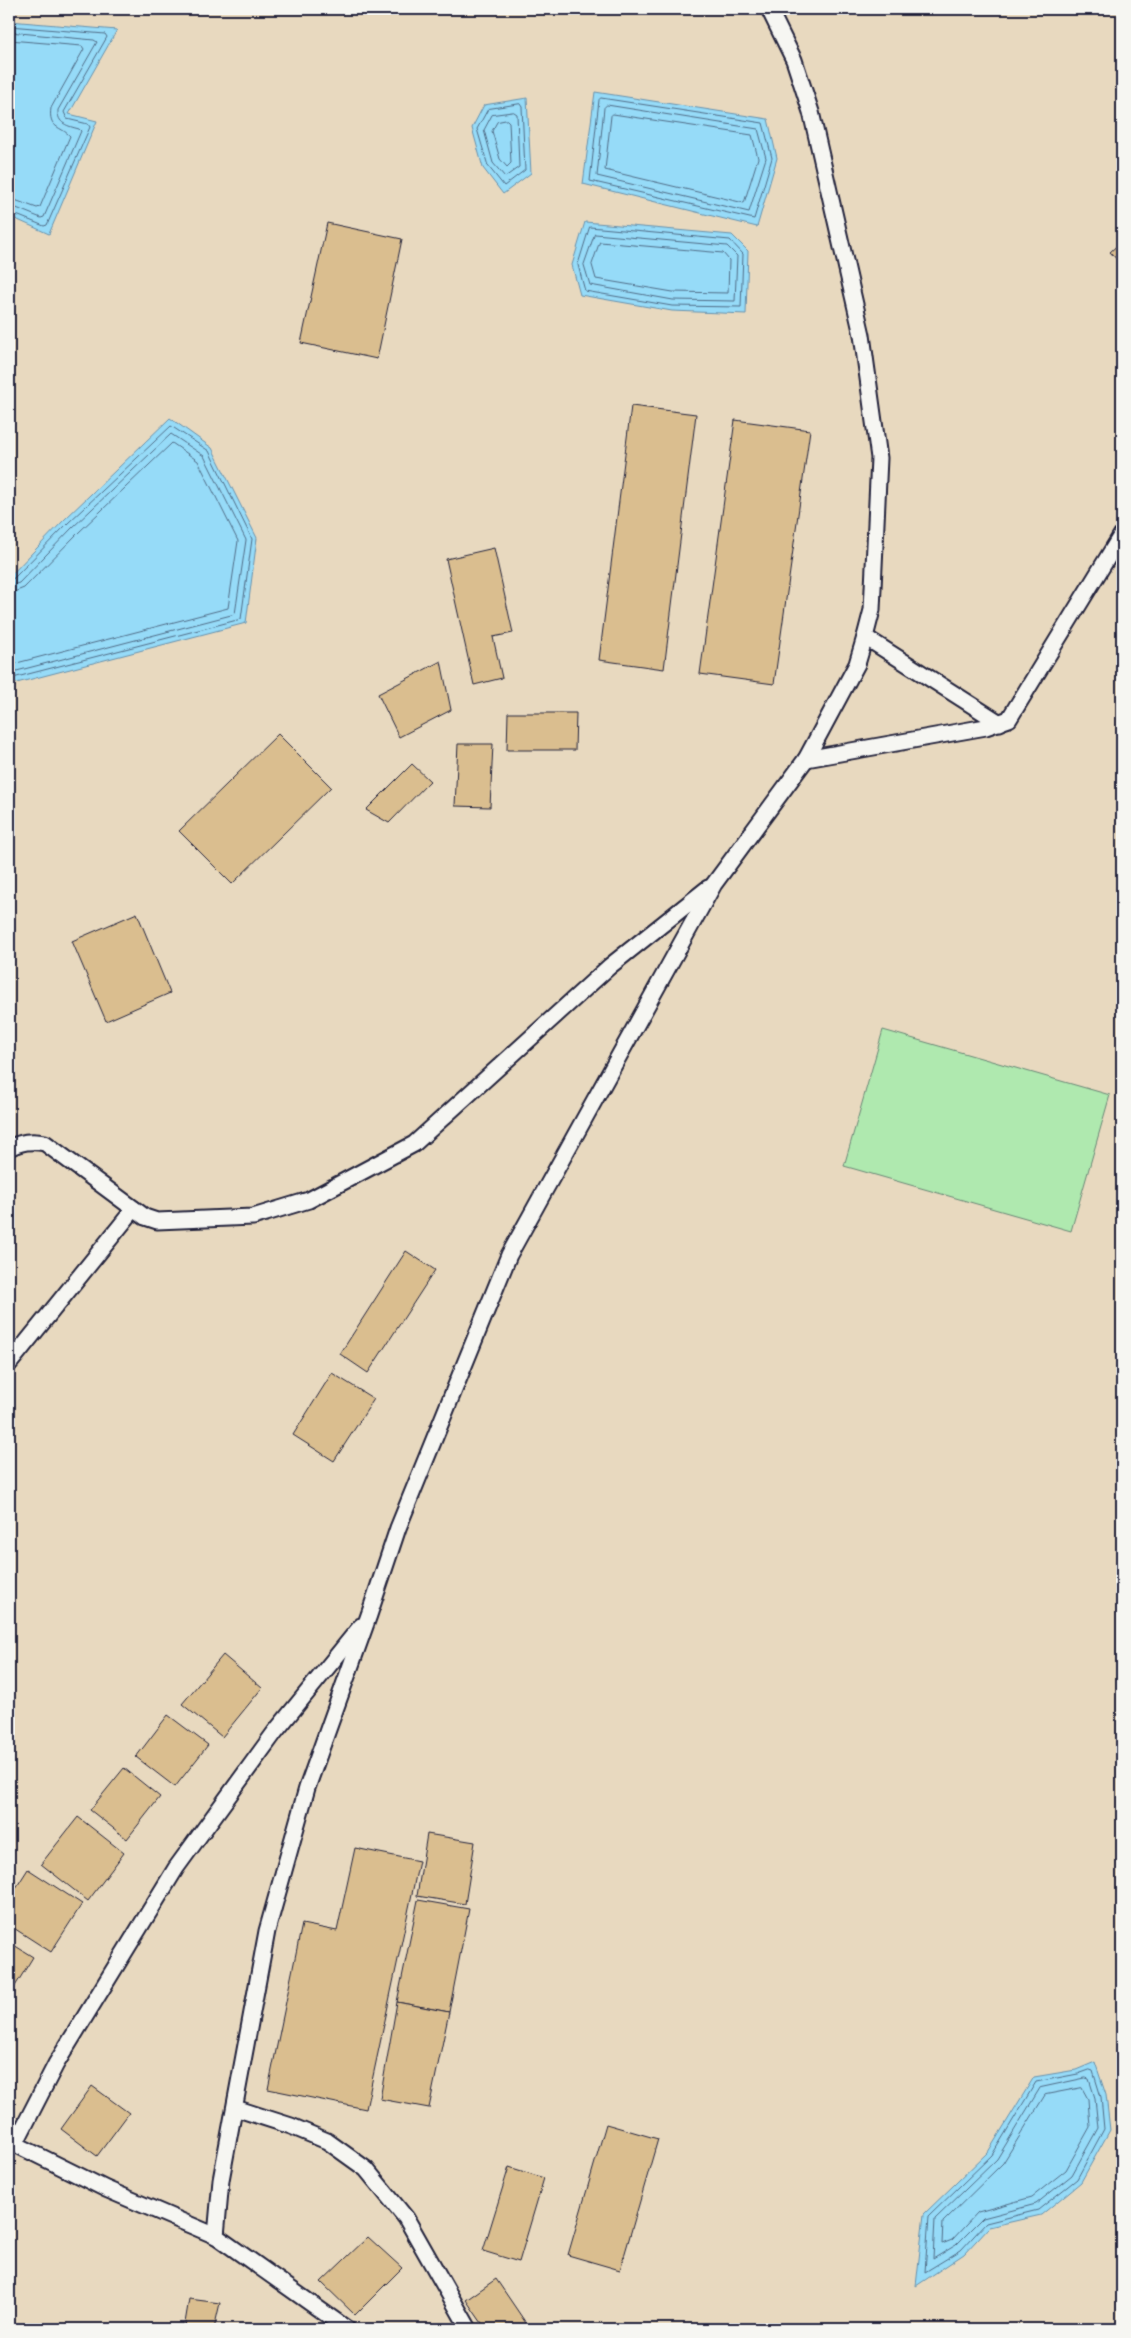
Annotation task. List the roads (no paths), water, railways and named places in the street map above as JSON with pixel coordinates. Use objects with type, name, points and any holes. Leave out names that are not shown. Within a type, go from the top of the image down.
[{"type":"lane","points":[[216,2236],[221,2180],[267,1931],[307,1788],[398,1528],[509,1255],[714,884],[806,759],[857,664],[872,610],[880,458],[862,336],[811,112],[794,60],[769,9]]},
{"type":"lane","points":[[806,759],[1000,723],[1009,719],[1122,534]]},
{"type":"lane","points":[[865,637],[1000,723]]},
{"type":"lane","points":[[9,1148],[19,1143],[35,1141],[45,1143],[134,1209],[157,1222],[252,1217],[310,1200],[414,1144],[610,966],[714,884]]},
{"type":"lane","points":[[9,1364],[134,1209]]},
{"type":"lane","points":[[347,2329],[216,2236],[106,2189],[12,2142],[56,2064],[176,1868],[275,1732],[369,1615]]},
{"type":"lane","points":[[235,2108],[291,2126],[327,2141],[366,2170],[406,2218],[469,2329]]},
{"type":"water","points":[[9,21],[117,30],[69,114],[97,121],[49,234],[9,216]]},
{"type":"water","points":[[595,92],[768,119],[777,158],[757,227],[583,184]]},
{"type":"water","points":[[527,98],[531,173],[503,194],[483,168],[472,128],[484,105]]},
{"type":"water","points":[[585,222],[732,235],[748,251],[746,314],[672,311],[580,295],[572,265]]},
{"type":"water","points":[[170,418],[212,448],[257,538],[246,623],[9,685],[9,577],[64,520]]},
{"type":"water","points":[[1095,2062],[1106,2095],[1110,2130],[1081,2182],[1041,2215],[989,2227],[964,2254],[916,2286],[924,2214],[988,2152],[1034,2077],[1076,2070]]}]
